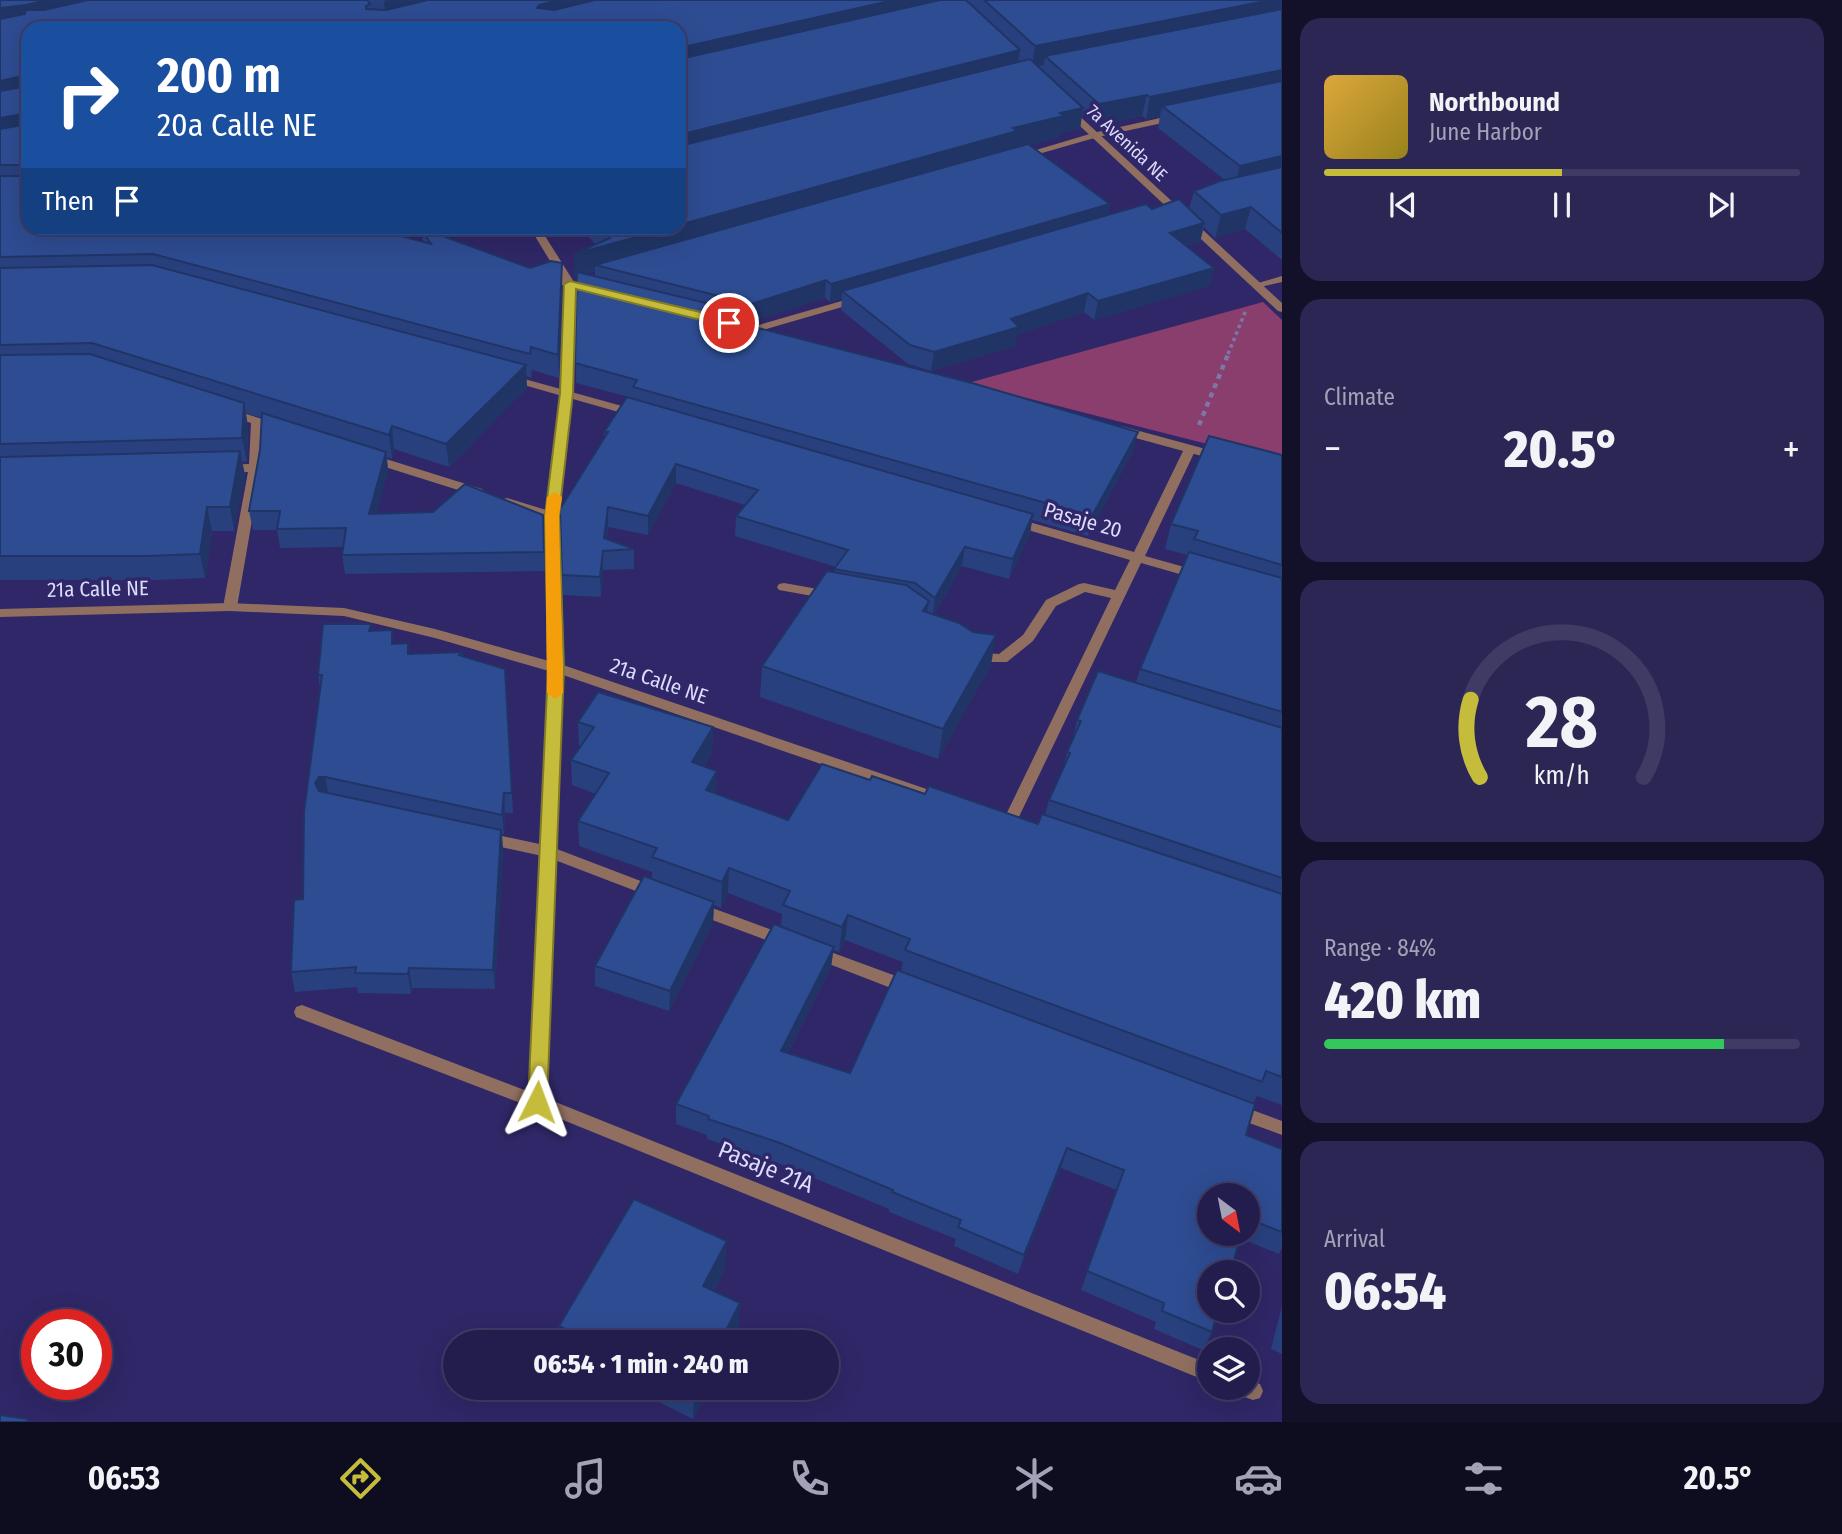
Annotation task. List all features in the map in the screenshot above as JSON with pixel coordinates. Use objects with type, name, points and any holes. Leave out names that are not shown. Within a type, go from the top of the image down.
[{"type":"street","name":"7a Avenida NE","points":[[1057,100],[1282,309]]},
{"type":"street","points":[[1004,161],[1096,135],[1189,115]]},
{"type":"street","points":[[1160,211],[1187,204]]},
{"type":"street","points":[[537,1102],[556,668],[552,516],[567,393],[570,284],[539,235]]},
{"type":"street","points":[[529,274],[610,294]]},
{"type":"street","points":[[570,284],[596,277]]},
{"type":"street","points":[[1256,285],[1282,279]]},
{"type":"street","points":[[756,329],[873,295]]},
{"type":"street","points":[[743,326],[782,337]]},
{"type":"street","points":[[501,375],[646,416]]},
{"type":"street","points":[[220,410],[296,434]]},
{"type":"street","points":[[230,607],[255,468],[257,422]]},
{"type":"street","points":[[1111,427],[1229,459]]},
{"type":"street","name":"Pasaje 20","points":[[1009,823],[1082,686],[1119,595],[1189,449]]},
{"type":"street","points":[[360,455],[552,516]]},
{"type":"street","points":[[214,469],[255,468]]},
{"type":"street","name":"Pasaje 20","points":[[1004,519],[1216,580]]},
{"type":"street","points":[[784,587],[839,597]]},
{"type":"street","points":[[964,650],[973,656],[1002,659],[1028,638],[1051,604],[1084,587],[1119,595]]},
{"type":"street","name":"21a Calle NE","points":[[0,613],[230,607],[344,612],[556,668],[957,805]]},
{"type":"street","points":[[471,835],[548,852],[928,995]]},
{"type":"street","name":"Pasaje 21A","points":[[302,1012],[537,1102],[1197,1368]]},
{"type":"street","points":[[1216,1103],[1282,1128]]},
{"type":"path","points":[[1189,449],[1256,285]]},
{"type":"shaded area","points":[[1263,302],[1282,320],[1282,463],[968,383]]},
{"type":"building","points":[[0,0],[47,0],[0,8]]},
{"type":"building","points":[[88,0],[367,0],[370,4],[366,9],[386,10],[428,0],[558,0],[537,8],[554,10],[595,0],[894,0],[686,46],[686,21],[21,21],[21,76],[0,81],[0,19],[25,14],[26,10],[44,10]]},
{"type":"building","points":[[940,0],[966,0],[1020,50],[686,133],[686,57]]},
{"type":"building","points":[[984,0],[1271,0],[1035,46]]},
{"type":"building","points":[[1282,9],[1282,70],[1150,97],[1147,95],[1099,104],[1045,56]]},
{"type":"building","points":[[1030,59],[1083,108],[1060,113],[1064,116],[1013,128],[1017,131],[686,223],[686,145]]},
{"type":"building","points":[[1282,81],[1282,156],[1240,166],[1162,106]]},
{"type":"building","points":[[21,87],[21,114],[0,118],[0,91]]},
{"type":"building","points":[[21,125],[21,165],[0,165],[0,129]]},
{"type":"building","points":[[1028,144],[1110,204],[831,284],[826,280],[751,304],[595,265]]},
{"type":"building","points":[[1282,167],[1282,233],[1251,207],[1221,215],[1194,191],[1220,181]]},
{"type":"building","points":[[0,176],[21,176],[21,235],[397,235],[431,244],[425,235],[440,235],[530,268],[551,261],[562,263],[558,355],[531,347],[530,354],[153,254],[0,257]]},
{"type":"building","points":[[1179,199],[1204,223],[1170,233],[1214,268],[1098,301],[1088,293],[1011,319],[1019,327],[934,352],[910,345],[842,291],[1146,204],[1152,209]]},
{"type":"building","points":[[607,235],[644,235],[574,254],[610,238]]},
{"type":"building","points":[[152,265],[526,365],[446,444],[392,426],[389,435],[92,343],[0,345],[0,268]]},
{"type":"building","points":[[577,272],[731,309],[711,316],[972,383],[1138,432],[1092,516],[633,387],[637,380],[575,363]]},
{"type":"building","points":[[90,354],[244,403],[242,438],[0,444],[0,355]]},
{"type":"building","points":[[627,397],[1033,514],[1013,559],[965,547],[935,598],[915,583],[834,569],[848,550],[736,516],[758,490],[676,464],[648,516],[608,507],[604,538],[634,549],[603,551],[600,577],[562,575],[560,509]]},
{"type":"building","points":[[262,413],[386,452],[369,514],[433,512],[465,484],[543,515],[544,552],[342,555],[346,528],[277,529],[280,511],[249,511],[260,450]]},
{"type":"building","points":[[1209,436],[1282,455],[1282,565],[1194,539],[1198,531],[1171,524]]},
{"type":"building","points":[[240,451],[230,507],[207,507],[200,554],[0,556],[0,457]]},
{"type":"building","points":[[1189,552],[1282,578],[1282,712],[1140,669]]},
{"type":"building","points":[[827,571],[906,585],[929,601],[923,611],[959,623],[973,632],[996,635],[943,729],[762,666]]},
{"type":"building","points":[[323,624],[371,624],[369,631],[392,630],[392,644],[408,643],[408,654],[462,652],[459,655],[505,669],[512,793],[504,793],[502,815],[325,777],[319,777],[315,783],[319,791],[501,830],[493,970],[409,968],[408,974],[355,973],[356,967],[291,972],[294,900],[303,899],[304,812],[322,675],[318,675]]},
{"type":"building","points":[[1098,671],[1282,728],[1282,878],[1049,800],[1070,753],[1067,752],[1081,721],[1077,720]]},
{"type":"building","points":[[598,692],[713,727],[692,762],[717,771],[706,790],[788,820],[822,764],[870,780],[872,776],[925,794],[929,786],[1038,824],[1042,814],[1282,894],[1282,1077],[1266,1071],[1262,1082],[905,950],[910,939],[848,915],[842,927],[783,905],[790,891],[729,868],[722,882],[652,857],[657,848],[578,821],[609,773],[571,760],[594,727],[578,722]]},
{"type":"building","points":[[644,876],[714,902],[670,991],[595,966]]},
{"type":"building","points":[[774,924],[834,947],[781,1051],[850,1073],[897,970],[1255,1104],[1246,1135],[1282,1149],[1282,1232],[1260,1224],[1260,1183],[1197,1183],[1197,1246],[1238,1246],[1234,1260],[1197,1260],[1197,1323],[1215,1323],[1212,1332],[1162,1311],[1164,1303],[1087,1271],[1124,1170],[1067,1148],[1024,1255],[958,1227],[961,1220],[892,1192],[893,1190],[780,1143],[708,1119],[709,1116],[676,1104]]},
{"type":"building","points":[[634,1199],[727,1241],[703,1286],[740,1303],[726,1330],[567,1330],[559,1326]]},
{"type":"building","points":[[0,1415],[28,1419],[27,1422],[0,1422]]},
{"type":"slow traffic","points":[[555,497],[552,516],[555,693]]},
{"type":"route","points":[[537,1102],[556,668],[552,516],[567,393],[570,284],[729,323]]}]
